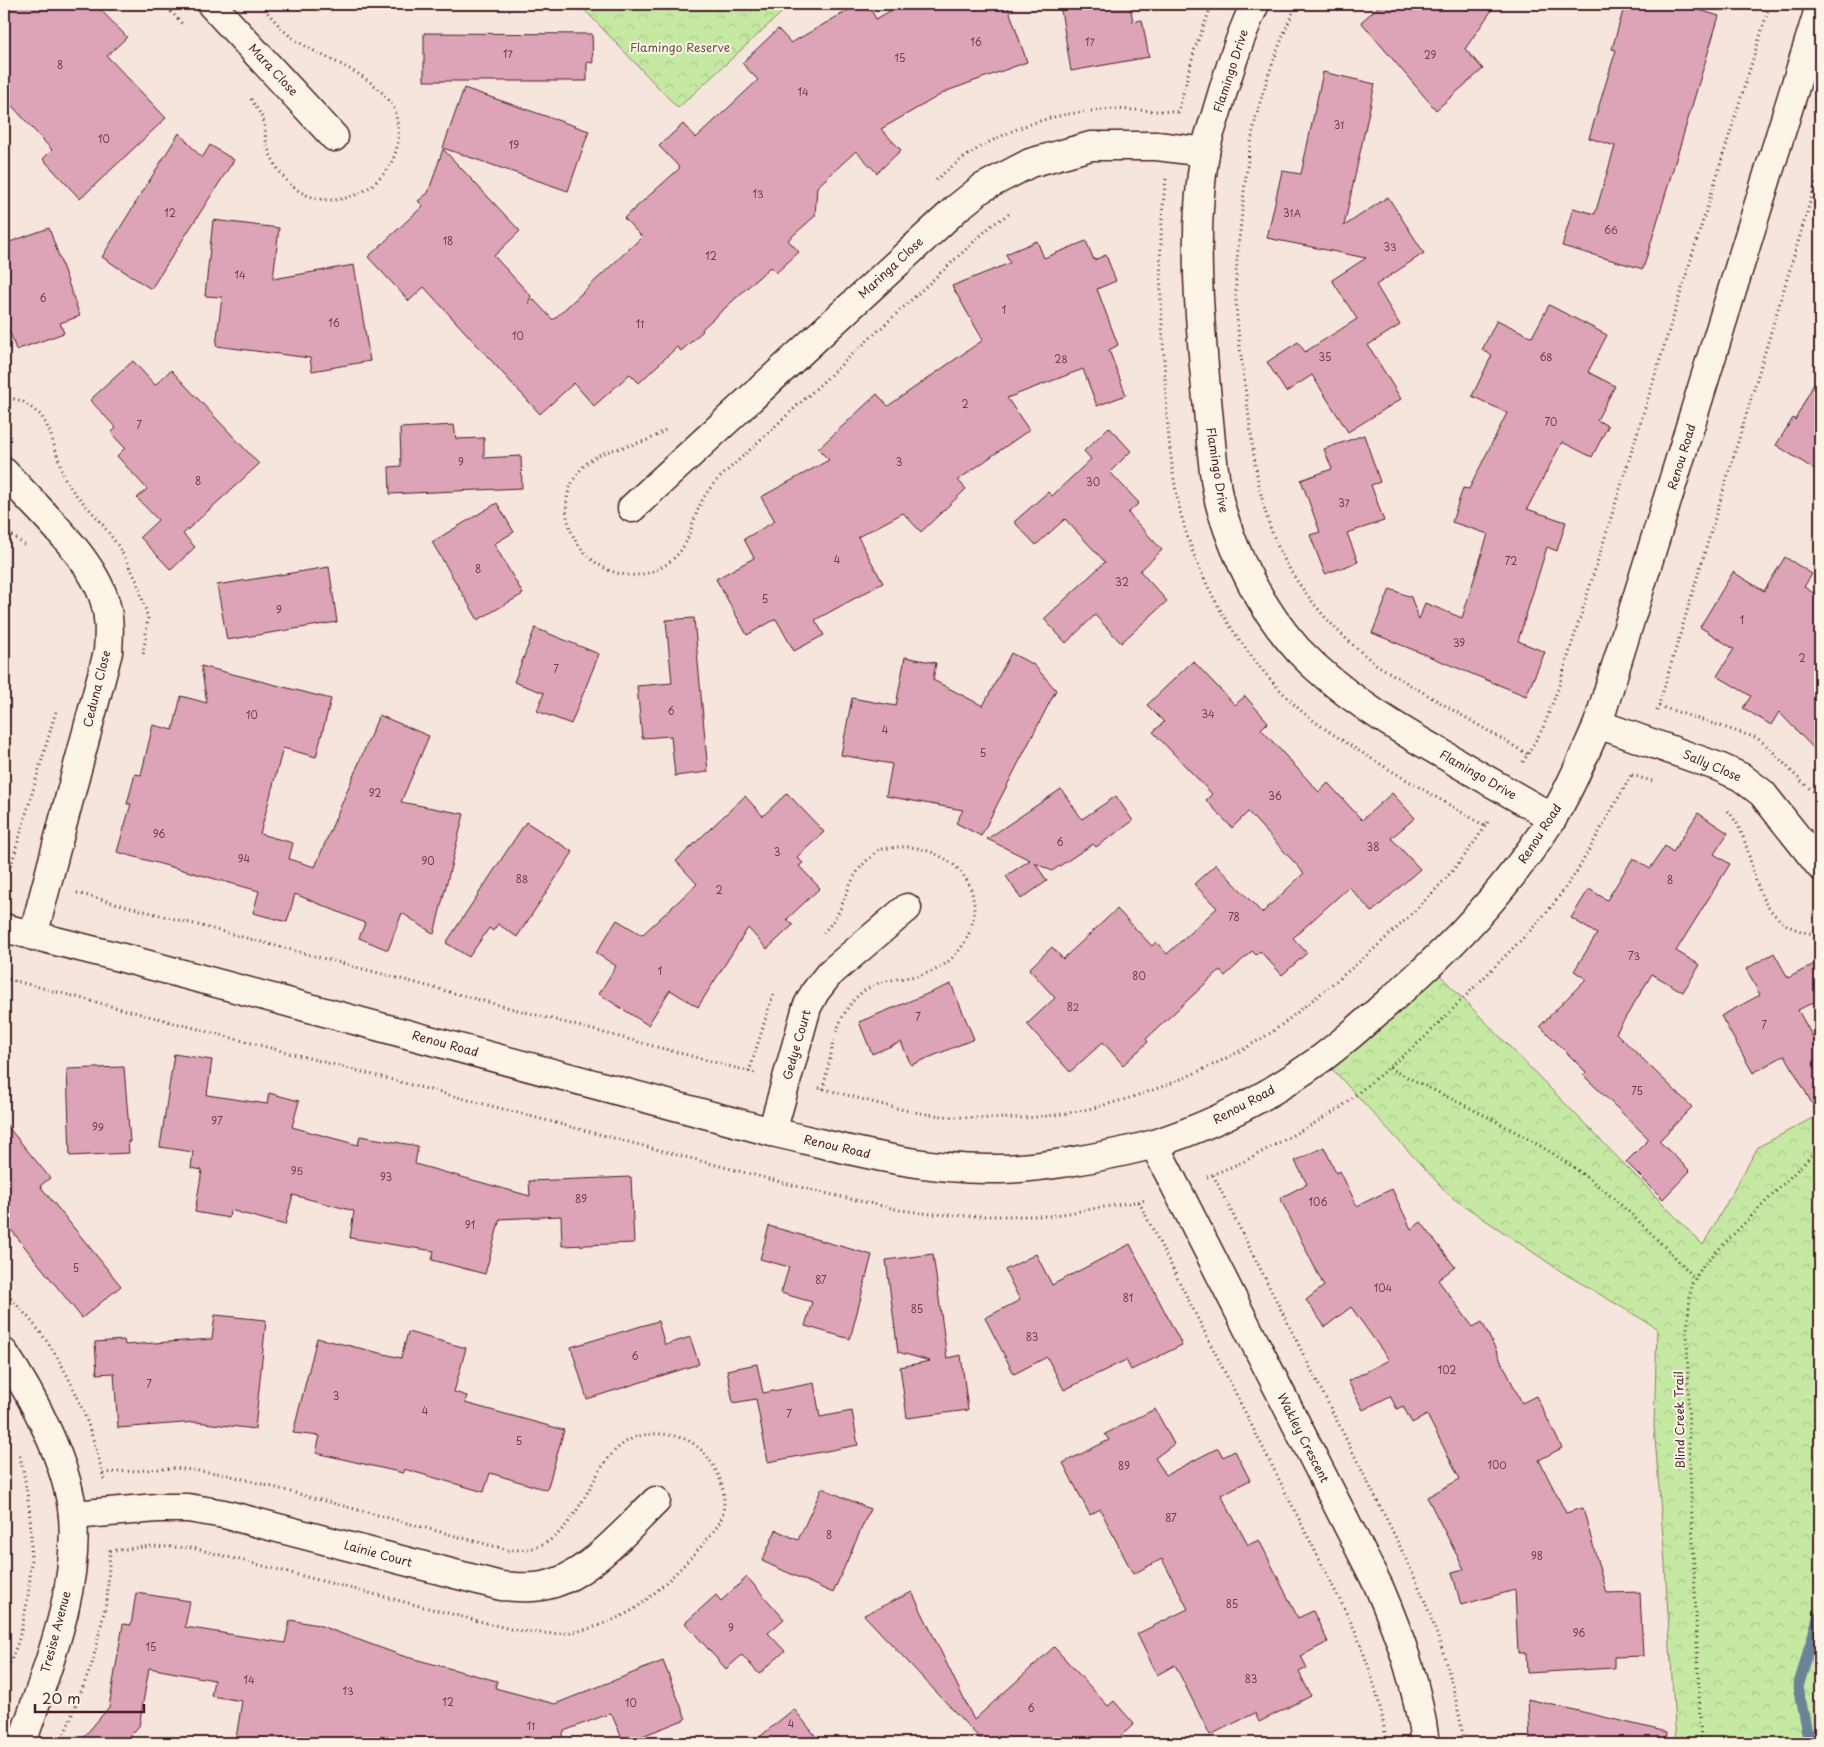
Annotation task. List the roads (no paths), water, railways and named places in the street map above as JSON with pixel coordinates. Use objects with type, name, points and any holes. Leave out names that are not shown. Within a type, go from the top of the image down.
[{"type":"street","name":"Mara Close","points":[[211,4],[334,137]]},
{"type":"street","name":"Flamingo Drive","points":[[1255,4],[1235,53],[1205,152],[1199,222],[1200,322],[1213,458],[1220,505],[1234,545],[1252,583],[1273,618],[1297,648],[1323,675],[1400,730],[1552,818]]},
{"type":"street","name":"Renou Road","points":[[4,928],[132,960],[772,1132],[875,1156],[935,1167],[989,1170],[1055,1164],[1101,1156],[1154,1144],[1245,1106],[1322,1058],[1430,965],[1461,935],[1522,864],[1552,818],[1575,776],[1598,724],[1820,6]]},
{"type":"street","name":"Maringa Close","points":[[632,508],[957,208],[982,188],[1030,163],[1091,146],[1157,146],[1205,152]]},
{"type":"street","name":"Ceduna Close","points":[[4,472],[80,555],[105,601],[110,626],[108,652],[33,936]]},
{"type":"street","name":"Sally Close","points":[[1598,724],[1719,767],[1741,777],[1762,793],[1820,866]]},
{"type":"street","name":"Gedye Court","points":[[772,1132],[807,1007],[815,992],[829,974],[907,908]]},
{"type":"street","name":"Wakley Crescent","points":[[1154,1144],[1379,1587],[1398,1632],[1412,1676],[1426,1743]]},
{"type":"street","name":"Tresise Avenue","points":[[4,1353],[17,1372],[39,1413],[64,1477],[73,1515],[72,1551],[61,1623],[22,1743]]},
{"type":"street","name":"Lainie Court","points":[[73,1515],[157,1508],[188,1508],[224,1514],[501,1586],[525,1587],[550,1585],[573,1575],[594,1560],[656,1502]]},
{"type":"waterway","points":[[1820,1616],[1798,1687],[1807,1733],[1820,1741]]},
{"type":"park label","name":"Flamingo Reserve","points":[[680,48]]}]
